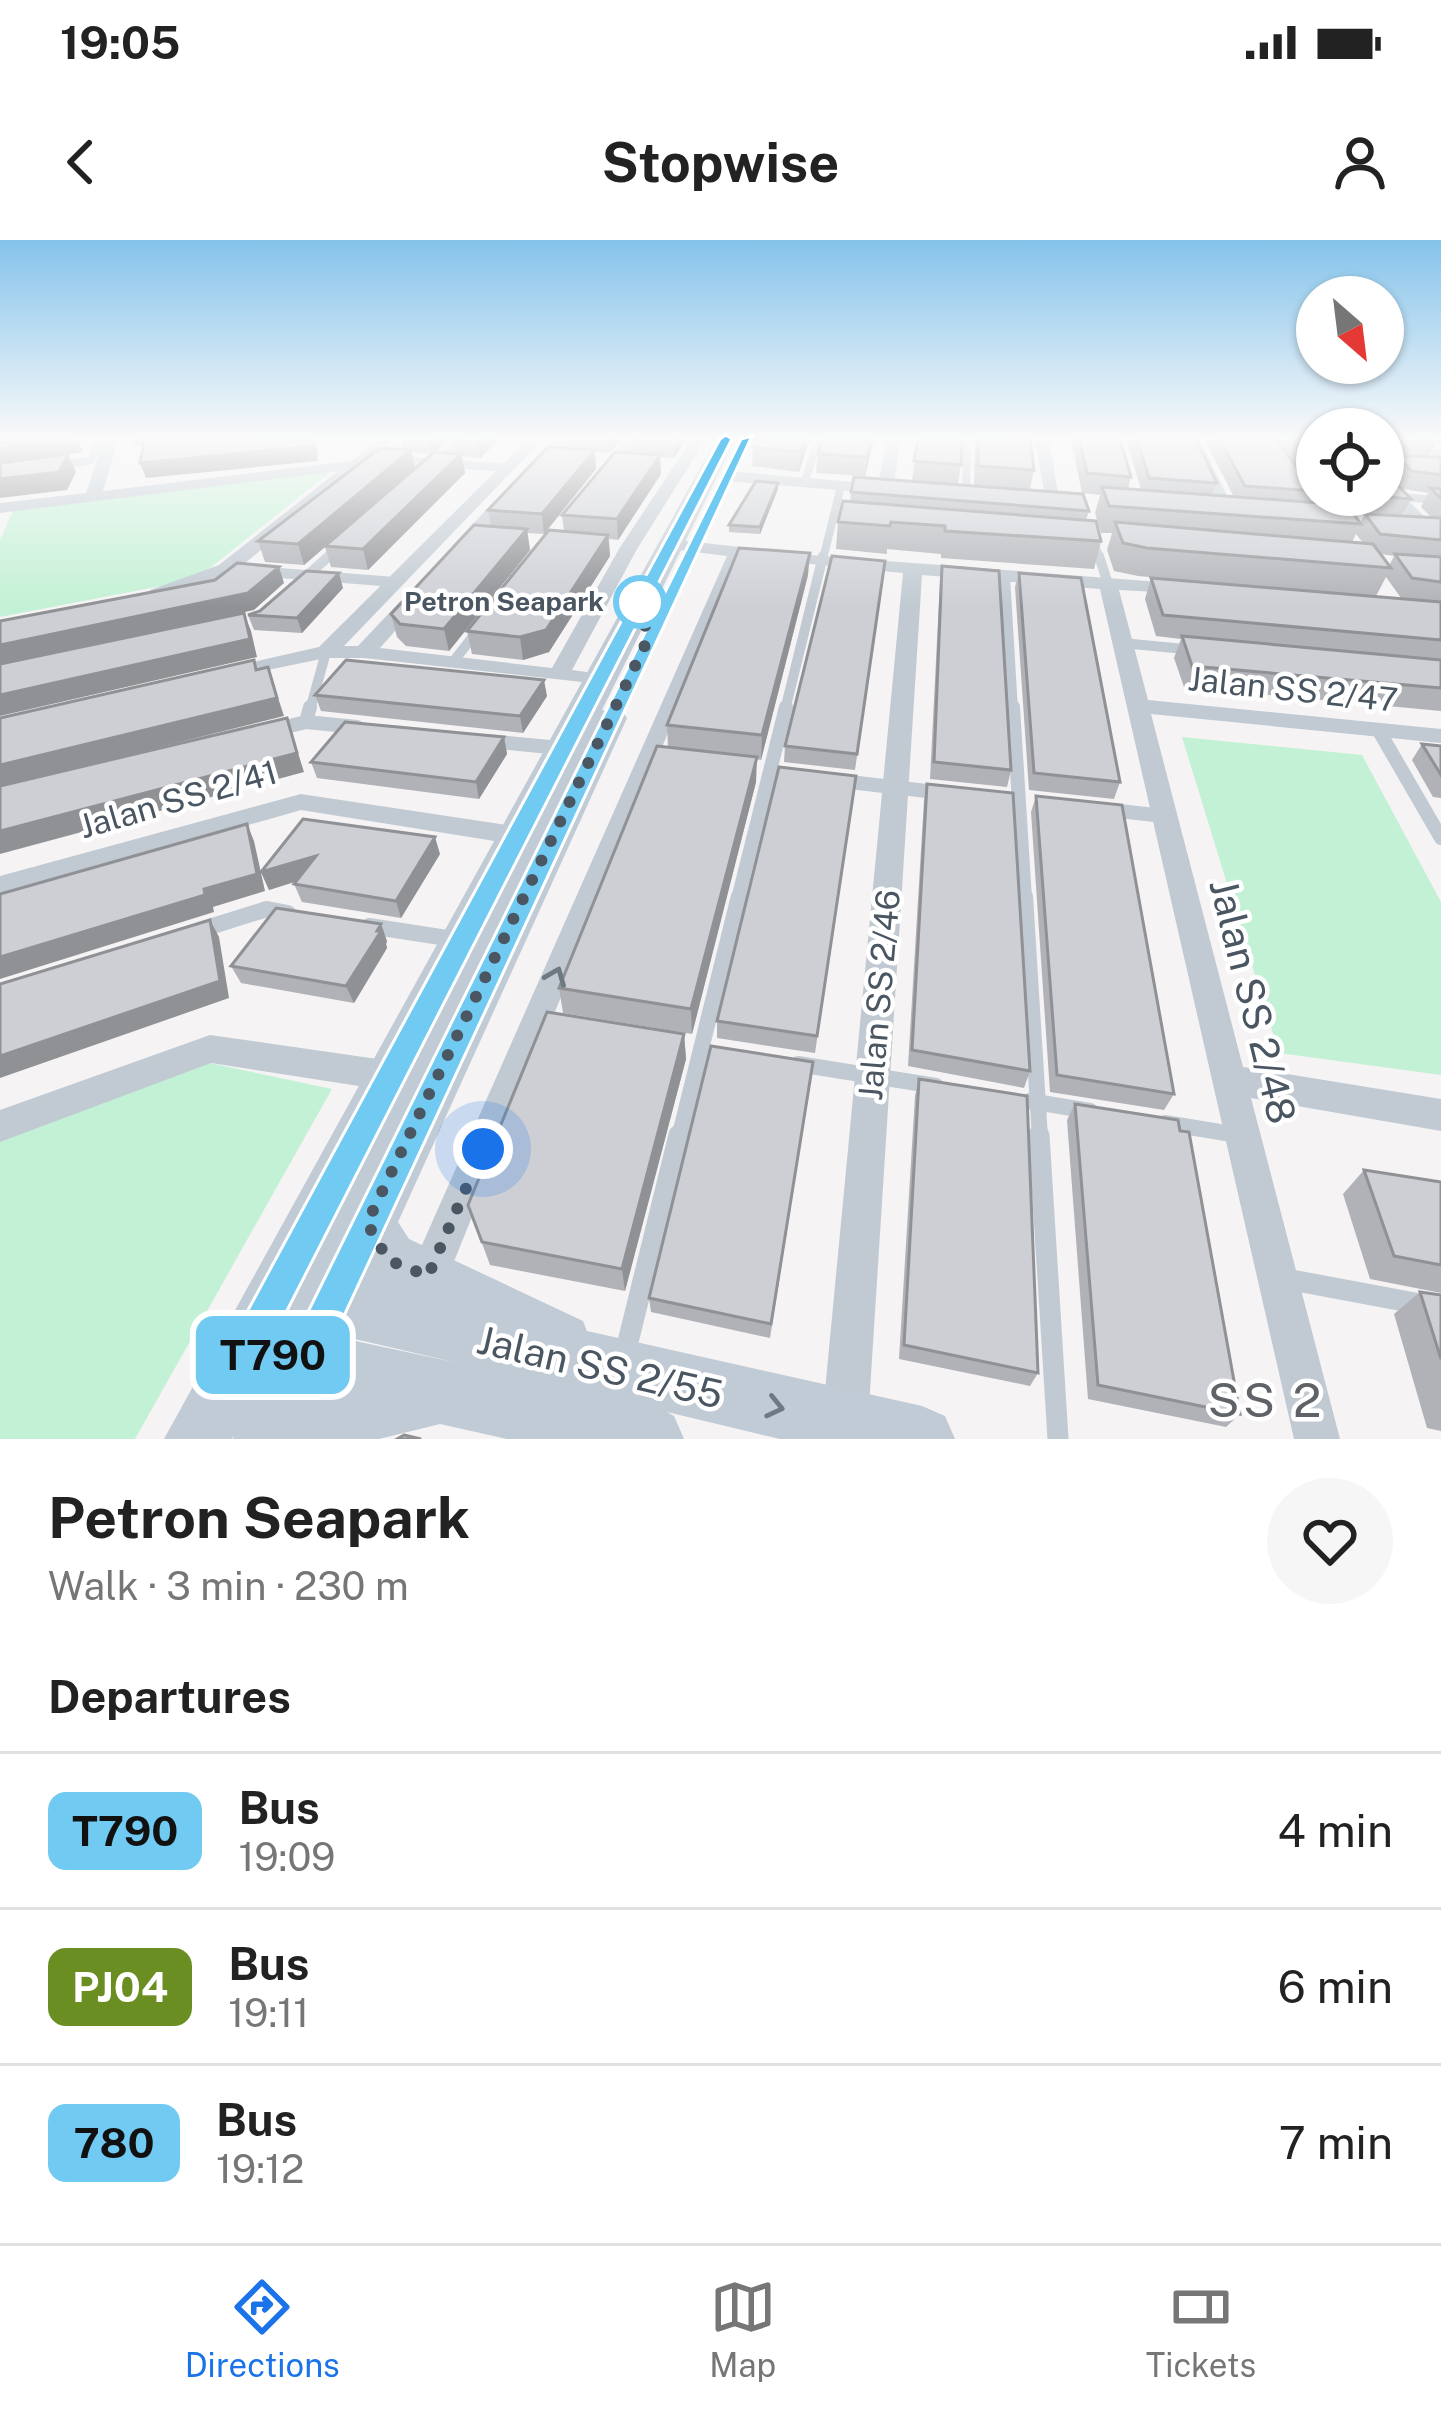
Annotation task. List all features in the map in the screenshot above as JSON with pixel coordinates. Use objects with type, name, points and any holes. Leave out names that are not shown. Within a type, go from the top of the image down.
[{"type":"main road","points":[[197,1439],[276,1355],[305,1298],[391,1076],[565,749],[580,677],[691,495]]},
{"type":"main road","points":[[305,1298],[367,1223],[658,549],[710,495]]},
{"type":"main road","points":[[367,1223],[388,1260],[428,1276],[616,1419]]},
{"type":"main road","name":"Jalan SS 2/55","points":[[305,1298],[616,1419]]},
{"type":"main road","points":[[266,1439],[276,1355]]},
{"type":"main road","name":"Jalan SS 2/55","points":[[276,1355],[456,1396],[616,1419],[845,1422],[922,1439]]},
{"type":"main road","points":[[305,1439],[328,1423],[367,1408],[456,1396]]},
{"type":"street","points":[[0,508],[108,495]]},
{"type":"street","points":[[128,600],[185,587],[226,569],[317,495]]},
{"type":"street","points":[[326,652],[481,495]]},
{"type":"street","points":[[440,569],[481,537],[509,495]]},
{"type":"street","points":[[658,549],[673,495]]},
{"type":"street","points":[[956,495],[988,497]]},
{"type":"street","points":[[1032,501],[1061,503],[1059,495]]},
{"type":"street","points":[[1220,495],[1229,514]]},
{"type":"street","points":[[1404,502],[1434,529]]},
{"type":"street","points":[[1206,513],[1253,516]]},
{"type":"street","points":[[1405,527],[1434,529]]},
{"type":"street","points":[[658,549],[799,565],[821,561]]},
{"type":"street","points":[[658,549],[1198,591]]},
{"type":"street","points":[[428,1276],[549,1024],[732,560]]},
{"type":"street","name":"Jalan SS 2/46","points":[[845,1422],[913,568]]},
{"type":"street","name":"Jalan SS 2/48","points":[[1108,584],[1317,1439]]},
{"type":"street","points":[[364,652],[425,586]]},
{"type":"street","points":[[210,679],[326,652],[364,652],[580,677]]},
{"type":"street","name":"Jalan SS 2/47","points":[[1138,706],[1441,736]]},
{"type":"street","name":"Jalan SS 2/41","points":[[0,886],[302,802],[520,836]]},
{"type":"street","points":[[0,1126],[210,1049],[391,1076]]},
{"type":"street","points":[[1230,1080],[1441,1115]]},
{"type":"street","points":[[401,1439],[456,1396]]},
{"type":"lane","points":[[616,1419],[700,1048],[840,495]]},
{"type":"lane","points":[[1404,497],[1441,500]]},
{"type":"lane","points":[[833,519],[857,520]]},
{"type":"lane","points":[[1089,523],[1108,584]]},
{"type":"lane","points":[[1070,538],[1116,542]]},
{"type":"lane","points":[[286,596],[345,542]]},
{"type":"lane","points":[[226,569],[395,582]]},
{"type":"lane","points":[[1004,576],[1058,1439]]},
{"type":"lane","points":[[453,662],[480,628]]},
{"type":"lane","points":[[1122,643],[1213,652]]},
{"type":"lane","points":[[306,722],[326,652]]},
{"type":"lane","points":[[262,733],[306,722],[373,729]]},
{"type":"lane","points":[[1379,731],[1441,838]]},
{"type":"lane","points":[[463,738],[565,749]]},
{"type":"lane","points":[[748,770],[790,775]]},
{"type":"lane","points":[[832,780],[957,794]]},
{"type":"lane","points":[[998,799],[1040,803]]},
{"type":"lane","points":[[1422,805],[1441,807]]},
{"type":"lane","points":[[1102,809],[1165,816]]},
{"type":"lane","points":[[178,937],[267,909],[311,916]]},
{"type":"lane","points":[[355,923],[464,940]]},
{"type":"lane","points":[[677,1044],[722,1052]]},
{"type":"lane","points":[[786,1062],[966,1091]]},
{"type":"lane","points":[[1013,1099],[1105,1113]]},
{"type":"lane","points":[[1151,1121],[1243,1136]]},
{"type":"lane","points":[[1278,1278],[1441,1308]]},
{"type":"green space","points":[[141,495],[302,495],[210,568],[166,585],[0,617],[0,540],[13,511]]},
{"type":"green space","points":[[1182,737],[1362,755],[1441,902],[1441,1075],[1279,1053]]},
{"type":"green space","points":[[205,1062],[332,1089],[135,1439],[0,1439],[0,1138]]},
{"type":"building","points":[[318,495],[357,495],[298,544],[258,541]]},
{"type":"building","points":[[384,495],[419,495],[363,549],[325,546]]},
{"type":"building","points":[[502,495],[558,495],[542,514],[488,510]]},
{"type":"building","points":[[579,495],[633,495],[617,519],[562,515]]},
{"type":"building","points":[[747,495],[773,495],[760,527],[729,525]]},
{"type":"building","points":[[888,495],[1083,495],[1089,511]]},
{"type":"building","points":[[1105,495],[1296,501],[1296,516],[1355,516],[1361,524],[1109,506]]},
{"type":"building","points":[[843,501],[1096,521],[1101,541],[945,531],[945,526],[891,522],[890,526],[838,522]]},
{"type":"building","points":[[1366,516],[1441,518],[1441,540],[1380,534]]},
{"type":"building","points":[[1115,522],[1373,544],[1391,568],[1147,548],[1123,543]]},
{"type":"building","points":[[474,525],[527,529],[444,629],[400,624],[391,614]]},
{"type":"building","points":[[549,530],[608,535],[546,630],[520,637],[467,631]]},
{"type":"building","points":[[739,548],[810,553],[762,735],[667,725]]},
{"type":"building","points":[[1395,554],[1441,557],[1441,582],[1412,578]]},
{"type":"building","points":[[832,556],[885,561],[857,754],[785,746]]},
{"type":"building","points":[[237,563],[279,567],[248,593],[0,645],[0,621],[215,580]]},
{"type":"building","points":[[942,566],[999,571],[1011,770],[934,762]]},
{"type":"building","points":[[306,571],[339,573],[297,618],[248,615],[260,611]]},
{"type":"building","points":[[1019,573],[1081,578],[1120,782],[1034,773]]},
{"type":"building","points":[[1151,578],[1441,602],[1441,640],[1163,615]]},
{"type":"building","points":[[244,613],[250,639],[0,695],[0,664]]},
{"type":"building","points":[[1182,636],[1441,660],[1441,688],[1192,666]]},
{"type":"building","points":[[254,660],[256,670],[268,667],[277,698],[0,765],[0,718]]},
{"type":"building","points":[[346,660],[544,680],[520,716],[315,695]]},
{"type":"building","points":[[287,718],[297,753],[0,831],[0,786]]},
{"type":"building","points":[[345,722],[504,737],[476,782],[311,762]]},
{"type":"building","points":[[1422,744],[1441,746],[1441,775]]},
{"type":"building","points":[[657,746],[757,757],[691,1009],[559,988]]},
{"type":"building","points":[[779,767],[856,776],[817,1036],[717,1021]]},
{"type":"building","points":[[927,784],[1013,793],[1030,1071],[912,1050]]},
{"type":"building","points":[[1036,796],[1122,805],[1174,1094],[1057,1075]]},
{"type":"building","points":[[303,819],[435,837],[396,901],[294,884],[316,856],[261,872]]},
{"type":"building","points":[[247,824],[257,874],[204,889],[205,895],[0,957],[0,894]]},
{"type":"building","points":[[276,908],[381,924],[377,931],[381,931],[346,986],[231,966]]},
{"type":"building","points":[[210,920],[220,981],[0,1056],[0,984]]},
{"type":"building","points":[[547,1012],[684,1034],[622,1269],[482,1242],[468,1205]]},
{"type":"building","points":[[711,1046],[813,1062],[771,1324],[649,1298]]},
{"type":"building","points":[[919,1079],[1027,1096],[1038,1373],[904,1345]]},
{"type":"building","points":[[1075,1104],[1178,1120],[1180,1131],[1189,1132],[1240,1414],[1098,1385]]},
{"type":"building","points":[[1364,1170],[1441,1182],[1441,1265],[1394,1256]]},
{"type":"building","points":[[1420,1292],[1441,1295],[1441,1359]]},
{"type":"bus line","name":"T790","points":[[694,495],[248,1349],[304,1361],[719,495]]},
{"type":"place","name":"Petron Seapark","points":[[640,602]]},
{"type":"district","name":"SS 2","points":[[1266,1400]]},
{"type":"route","points":[[483,1149],[428,1276],[388,1260],[367,1223],[648,639],[640,602]]}]
